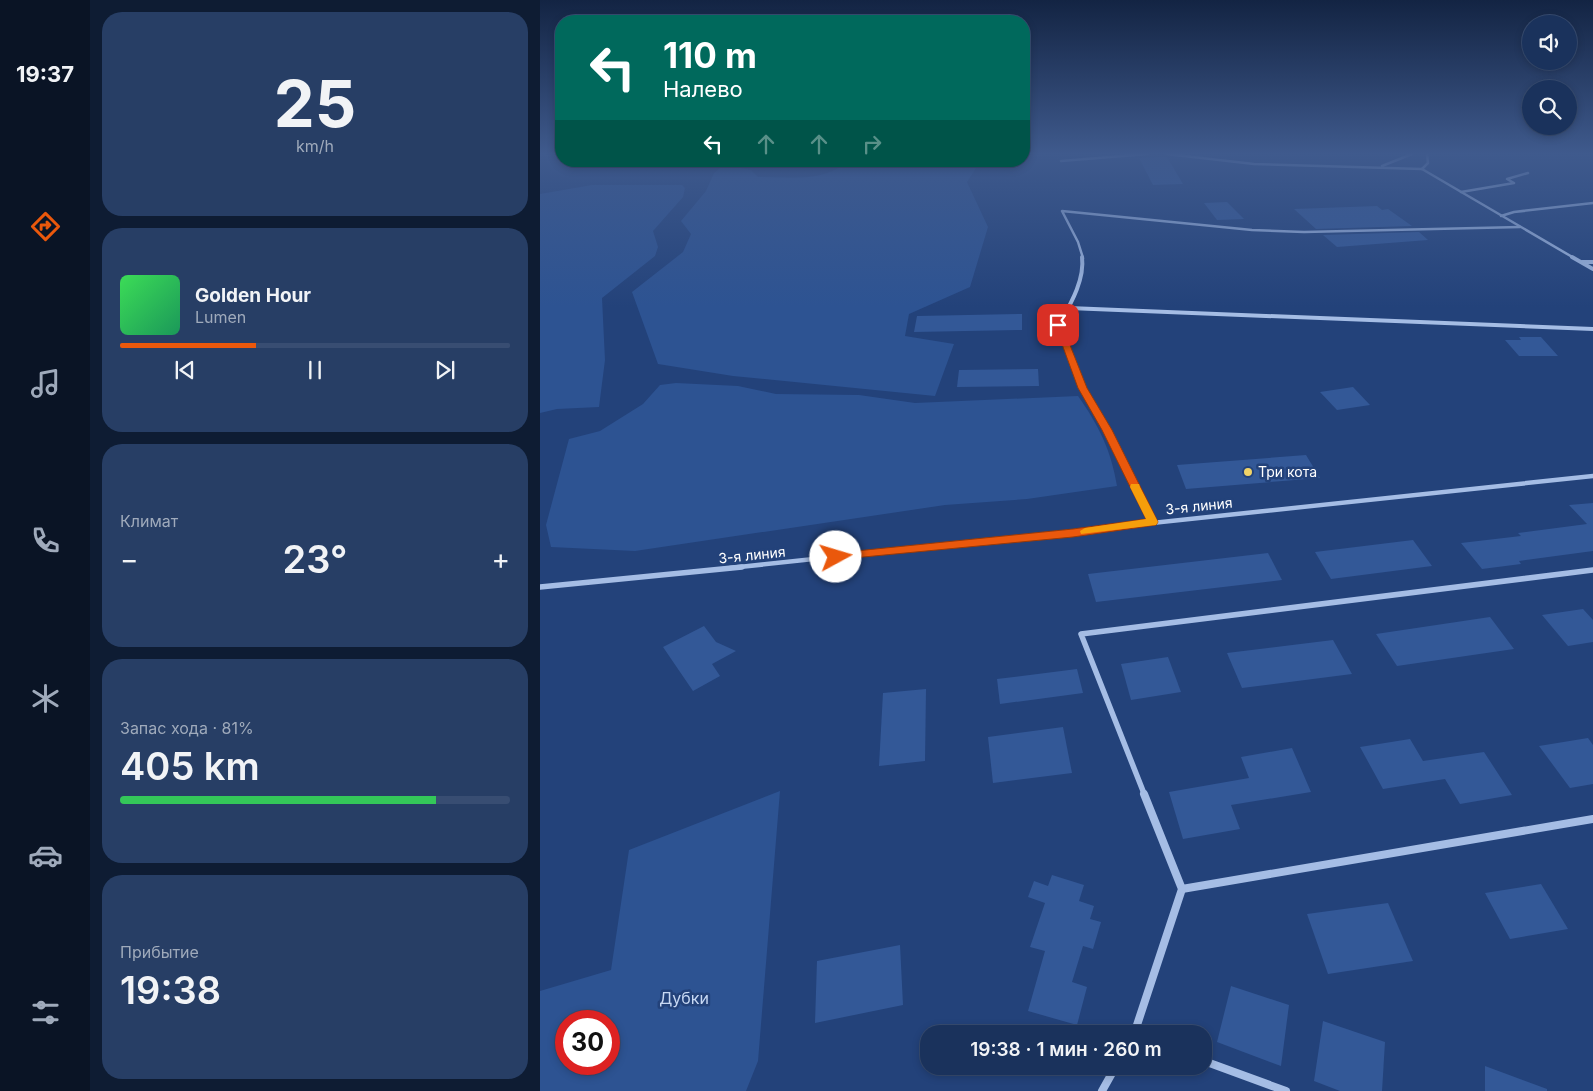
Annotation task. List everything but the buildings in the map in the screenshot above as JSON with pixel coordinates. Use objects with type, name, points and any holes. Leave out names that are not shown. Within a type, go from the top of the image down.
[{"type":"street","points":[[1483,205],[1593,269]]},
{"type":"street","points":[[1501,216],[1514,212],[1576,205]]},
{"type":"street","points":[[1152,522],[1107,430],[1082,388],[1058,325],[1076,293],[1083,261],[1082,252],[1062,211],[1269,231],[1520,227]]},
{"type":"street","points":[[1582,262],[1593,262]]},
{"type":"street","points":[[1069,308],[1461,322],[1593,329]]},
{"type":"street","name":"3-я линия","points":[[540,587],[1073,533],[1152,522],[1593,476]]},
{"type":"street","points":[[1137,1025],[1182,890],[1081,634],[1593,570]]},
{"type":"street","points":[[1182,890],[1593,819]]},
{"type":"street","points":[[1212,1064],[1286,1091]]},
{"type":"street","points":[[1102,1091],[1111,1075]]},
{"type":"green space","points":[[540,205],[676,205],[653,231],[658,247],[655,256],[602,298],[605,360],[599,407],[557,409],[540,413]]},
{"type":"green space","points":[[694,205],[978,205],[988,227],[970,287],[909,314],[905,336],[954,344],[935,396],[733,376],[658,364],[632,292],[683,252],[691,234],[681,221]]},
{"type":"green space","points":[[676,383],[738,386],[776,394],[859,395],[915,403],[1078,396],[1092,418],[1108,450],[1117,486],[1027,499],[945,505],[635,551],[551,547],[546,525],[569,439],[600,431],[643,404],[660,385]]},
{"type":"green space","name":"Дубки","points":[[780,791],[758,1061],[746,1091],[540,1091],[540,991],[611,970],[629,850]]},
{"type":"slow traffic","points":[[1085,531],[1152,522],[1135,487]]},
{"type":"place","name":"Три кота","points":[[1248,472]]},
{"type":"route","points":[[836,557],[1073,533],[1152,522],[1107,430],[1082,388],[1058,325]]}]
